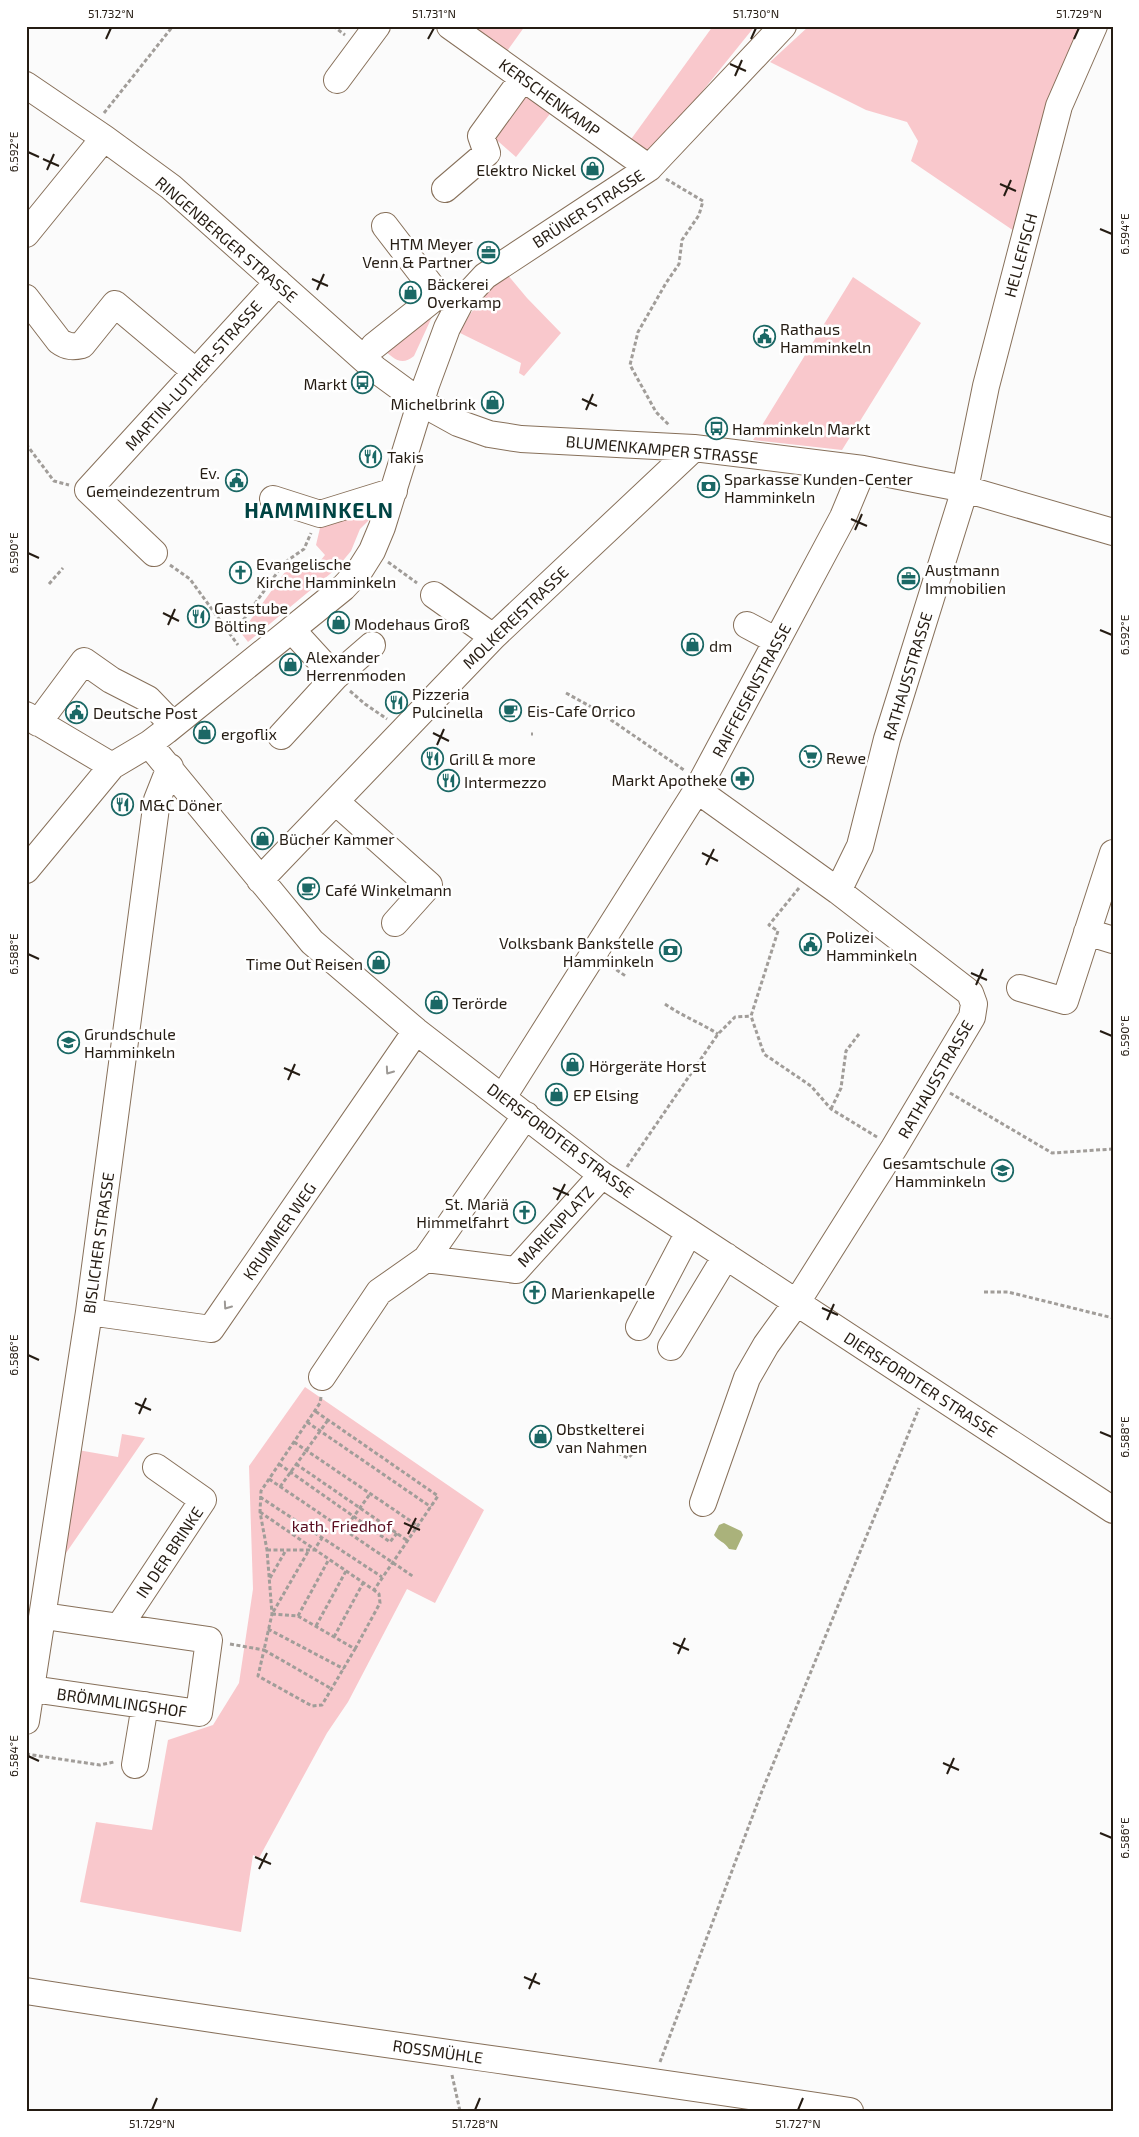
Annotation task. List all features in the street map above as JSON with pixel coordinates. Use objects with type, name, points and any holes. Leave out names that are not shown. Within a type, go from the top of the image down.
[{"type":"street","points":[[337,80],[377,26]]},
{"type":"street","name":"KERSCHENKAMP","points":[[450,26],[649,168]]},
{"type":"street","name":"BRÜNER STRASSE","points":[[26,870],[112,766],[149,744],[343,588],[360,570],[372,551],[394,491],[420,402],[447,328],[449,299],[649,168],[783,26]]},
{"type":"street","name":"HELLEFISCH","points":[[965,489],[986,386],[1059,106],[1094,26]]},
{"type":"street","points":[[445,189],[487,153],[481,136],[523,78]]},
{"type":"street","name":"RINGENBERGER STRASSE","points":[[26,86],[98,134],[171,187],[375,369],[420,402]]},
{"type":"street","points":[[26,234],[98,134]]},
{"type":"street","points":[[374,346],[449,299],[385,226]]},
{"type":"street","name":"MARTIN-LUTHER-STRASSE","points":[[88,490],[278,282]]},
{"type":"street","points":[[26,298],[59,341],[66,346],[82,345],[115,304],[196,372]]},
{"type":"street","name":"BLUMENKAMPER STRASSE","points":[[420,402],[458,422],[489,434],[520,439],[694,448],[864,469],[965,489],[1113,532]]},
{"type":"street","name":"MOLKEREISTRASSE","points":[[260,880],[492,637],[694,448]]},
{"type":"street","name":"RAIFFEISENSTRASSE","points":[[503,1097],[605,926],[699,786],[843,517],[864,469]]},
{"type":"street","name":"RATHAUSSTRASSE","points":[[838,891],[860,846],[887,740],[965,489]]},
{"type":"street","points":[[88,490],[154,552]]},
{"type":"street","points":[[273,499],[320,514],[394,491]]},
{"type":"street","points":[[434,595],[492,637]]},
{"type":"street","points":[[747,625],[777,641]]},
{"type":"street","points":[[292,630],[335,677]]},
{"type":"street","points":[[281,736],[335,677],[372,645]]},
{"type":"street","points":[[112,766],[32,719],[84,661],[112,680],[148,699],[173,725]]},
{"type":"street","name":"DIERSFORDTER STRASSE","points":[[149,744],[170,767],[312,942],[416,1031],[609,1180],[1113,1510]]},
{"type":"street","name":"BISLICHER STRASSE","points":[[26,1719],[44,1616],[62,1476],[89,1312],[157,800],[170,767]]},
{"type":"street","name":"RATHAUSSTRASSE","points":[[699,786],[970,993],[974,1004],[972,1017],[894,1148],[797,1302],[766,1345],[747,1378],[703,1503]]},
{"type":"street","points":[[336,802],[429,886],[395,923]]},
{"type":"street","points":[[1020,988],[1065,1001],[1113,853]]},
{"type":"street","points":[[1087,932],[1113,940]]},
{"type":"street","name":"KRUMMER WEG","points":[[89,1312],[211,1329],[416,1031]]},
{"type":"street","points":[[322,1378],[379,1292],[426,1259],[526,1116]]},
{"type":"street","name":"MARIENPLATZ","points":[[426,1259],[516,1270],[609,1180]]},
{"type":"street","points":[[639,1327],[689,1232]]},
{"type":"street","points":[[671,1347],[726,1256]]},
{"type":"street","name":"IN DER BRINKE","points":[[119,1627],[203,1500],[156,1467]]},
{"type":"street","points":[[44,1616],[209,1640]]},
{"type":"street","name":"BRÖMMLINGSHOF","points":[[32,1689],[199,1713],[209,1640]]},
{"type":"street","points":[[135,1766],[145,1705]]},
{"type":"street","name":"ROSSMÜHLE","points":[[26,1991],[209,2020],[654,2081],[850,2111]]},
{"type":"path","points":[[98,134],[173,26]]},
{"type":"path","points":[[649,168],[703,201],[699,215],[682,240],[679,264],[638,332],[630,365],[656,412],[694,448]]},
{"type":"path","points":[[26,444],[54,481],[88,490]]},
{"type":"path","points":[[230,634],[244,620],[284,563],[304,549],[320,514]]},
{"type":"path","points":[[372,551],[434,595]]},
{"type":"path","points":[[154,552],[190,579],[251,662]]},
{"type":"path","points":[[49,584],[63,568]]},
{"type":"path","points":[[335,677],[365,704],[404,730]]},
{"type":"path","points":[[566,693],[594,709],[699,786]]},
{"type":"path","points":[[812,872],[769,925],[778,931],[751,1016],[764,1054],[812,1086],[831,1108],[894,1148]]},
{"type":"path","points":[[665,1004],[682,1016],[702,1023],[718,1034]]},
{"type":"path","points":[[609,1180],[718,1034],[735,1017],[751,1016]]},
{"type":"path","points":[[831,1108],[841,1088],[846,1051],[859,1034]]},
{"type":"path","points":[[932,1083],[1052,1154],[1113,1149]]},
{"type":"path","points":[[984,1292],[1008,1292],[1113,1318]]},
{"type":"path","points":[[272,1614],[268,1550],[260,1512],[260,1497],[279,1464],[320,1403],[322,1378]]},
{"type":"path","points":[[654,2081],[766,1782],[927,1389]]},
{"type":"path","points":[[315,1411],[438,1496],[374,1590]]},
{"type":"path","points":[[280,1487],[328,1420]]},
{"type":"path","points":[[308,1422],[431,1507]]},
{"type":"path","points":[[294,1442],[418,1526]]},
{"type":"path","points":[[618,1453],[628,1458],[644,1443]]},
{"type":"path","points":[[279,1464],[390,1542],[396,1533]]},
{"type":"path","points":[[296,1464],[408,1541]]},
{"type":"path","points":[[269,1480],[414,1577]]},
{"type":"path","points":[[344,1530],[370,1494]]},
{"type":"path","points":[[260,1497],[382,1577]]},
{"type":"path","points":[[260,1512],[379,1594],[380,1603],[344,1669],[322,1705],[312,1706],[258,1676],[272,1614],[309,1550]]},
{"type":"path","points":[[314,1550],[322,1538]]},
{"type":"path","points":[[268,1550],[314,1550]]},
{"type":"path","points":[[270,1579],[286,1550]]},
{"type":"path","points":[[298,1616],[329,1559]]},
{"type":"path","points":[[316,1626],[346,1571]]},
{"type":"path","points":[[334,1637],[363,1582]]},
{"type":"path","points":[[272,1614],[298,1616],[355,1650]]},
{"type":"path","points":[[268,1629],[344,1669]]},
{"type":"path","points":[[209,1640],[264,1650],[332,1689]]},
{"type":"path","points":[[26,1754],[100,1765],[112,1762],[135,1766]]},
{"type":"path","points":[[447,2052],[460,2111]]},
{"type":"green space","points":[[465,26],[525,26],[505,54]]},
{"type":"green space","points":[[713,26],[755,26],[684,114],[651,149],[644,150],[629,142]]},
{"type":"green space","points":[[809,26],[1087,26],[1017,233],[911,161],[918,141],[907,122],[866,110],[770,62]]},
{"type":"green space","points":[[524,89],[553,110],[516,157],[491,135]]},
{"type":"green space","points":[[507,274],[561,333],[524,376],[519,373],[521,363],[460,333],[480,301]]},
{"type":"green space","points":[[853,277],[921,323],[842,450],[753,440]]},
{"type":"green space","points":[[437,306],[414,356],[405,361],[397,360],[382,348]]},
{"type":"green space","points":[[372,510],[369,520],[360,529],[351,551],[336,569],[248,642],[241,633],[290,565],[301,560],[313,570],[325,555],[316,545],[320,528],[331,518]]},
{"type":"green space","name":"kath. Friedhof","points":[[305,1387],[484,1510],[435,1603],[407,1589],[348,1702],[327,1733],[259,1858],[253,1855],[241,1932],[80,1902],[96,1822],[152,1830],[168,1740],[213,1725],[239,1683],[253,1589],[249,1466]]},
{"type":"green space","points":[[122,1434],[145,1438],[64,1556],[78,1450],[118,1457]]},
{"type":"shaded area","points":[[724,1523],[741,1531],[743,1535],[736,1550],[729,1549],[714,1535],[719,1525]]},
{"type":"place","name":"Elektro Nickel","points":[[592,169]]},
{"type":"place","name":"HTM Meyer Venn & Partner","points":[[489,252]]},
{"type":"place","name":"Bäckerei Overkamp","points":[[411,292]]},
{"type":"place","name":"Rathaus Hamminkeln","points":[[764,337]]},
{"type":"place","name":"Markt","points":[[363,383]]},
{"type":"place","name":"Michelbrink","points":[[492,403]]},
{"type":"place","name":"Hamminkeln Markt","points":[[716,428]]},
{"type":"place","name":"Takis","points":[[371,456]]},
{"type":"place","name":"Ev. Gemeindezentrum","points":[[236,481]]},
{"type":"place","name":"Sparkasse Kunden-Center Hamminkeln","points":[[708,487]]},
{"type":"place","name":"Evangelische Kirche Hamminkeln","points":[[240,572]]},
{"type":"place","name":"Austmann Immobilien","points":[[909,578]]},
{"type":"place","name":"Gaststube Bölting","points":[[198,616]]},
{"type":"place","name":"Modehaus Groß","points":[[338,623]]},
{"type":"place","name":"dm","points":[[693,645]]},
{"type":"place","name":"Alexander Herrenmoden","points":[[290,665]]},
{"type":"place","name":"Pizzeria Pulcinella","points":[[396,702]]},
{"type":"place","name":"Eis-Cafe Orrico","points":[[511,710]]},
{"type":"place","name":"Deutsche Post","points":[[77,712]]},
{"type":"place","name":"ergoflix","points":[[205,733]]},
{"type":"place","name":"Rewe","points":[[810,757]]},
{"type":"place","name":"Grill & more","points":[[433,758]]},
{"type":"place","name":"Markt Apotheke","points":[[743,779]]},
{"type":"place","name":"Intermezzo","points":[[448,781]]},
{"type":"place","name":"M&C Döner","points":[[123,804]]},
{"type":"place","name":"Bücher Kammer","points":[[263,838]]},
{"type":"place","name":"Café Winkelmann","points":[[309,889]]},
{"type":"place","name":"Polizei Hamminkeln","points":[[810,945]]},
{"type":"place","name":"Volksbank Bankstelle Hamminkeln","points":[[670,951]]},
{"type":"place","name":"Time Out Reisen","points":[[379,963]]},
{"type":"place","name":"Terörde","points":[[436,1002]]},
{"type":"place","name":"Grundschule Hamminkeln","points":[[68,1042]]},
{"type":"place","name":"Hörgeräte Horst","points":[[573,1065]]},
{"type":"place","name":"EP Elsing","points":[[557,1094]]},
{"type":"place","name":"Gesamtschule Hamminkeln","points":[[1002,1171]]},
{"type":"place","name":"St. Mariä Himmelfahrt","points":[[525,1212]]},
{"type":"place","name":"Marienkapelle","points":[[535,1292]]},
{"type":"place","name":"Obstkelterei van Nahmen","points":[[540,1437]]},
{"type":"district","name":"HAMMINKELN","points":[[319,509]]}]
